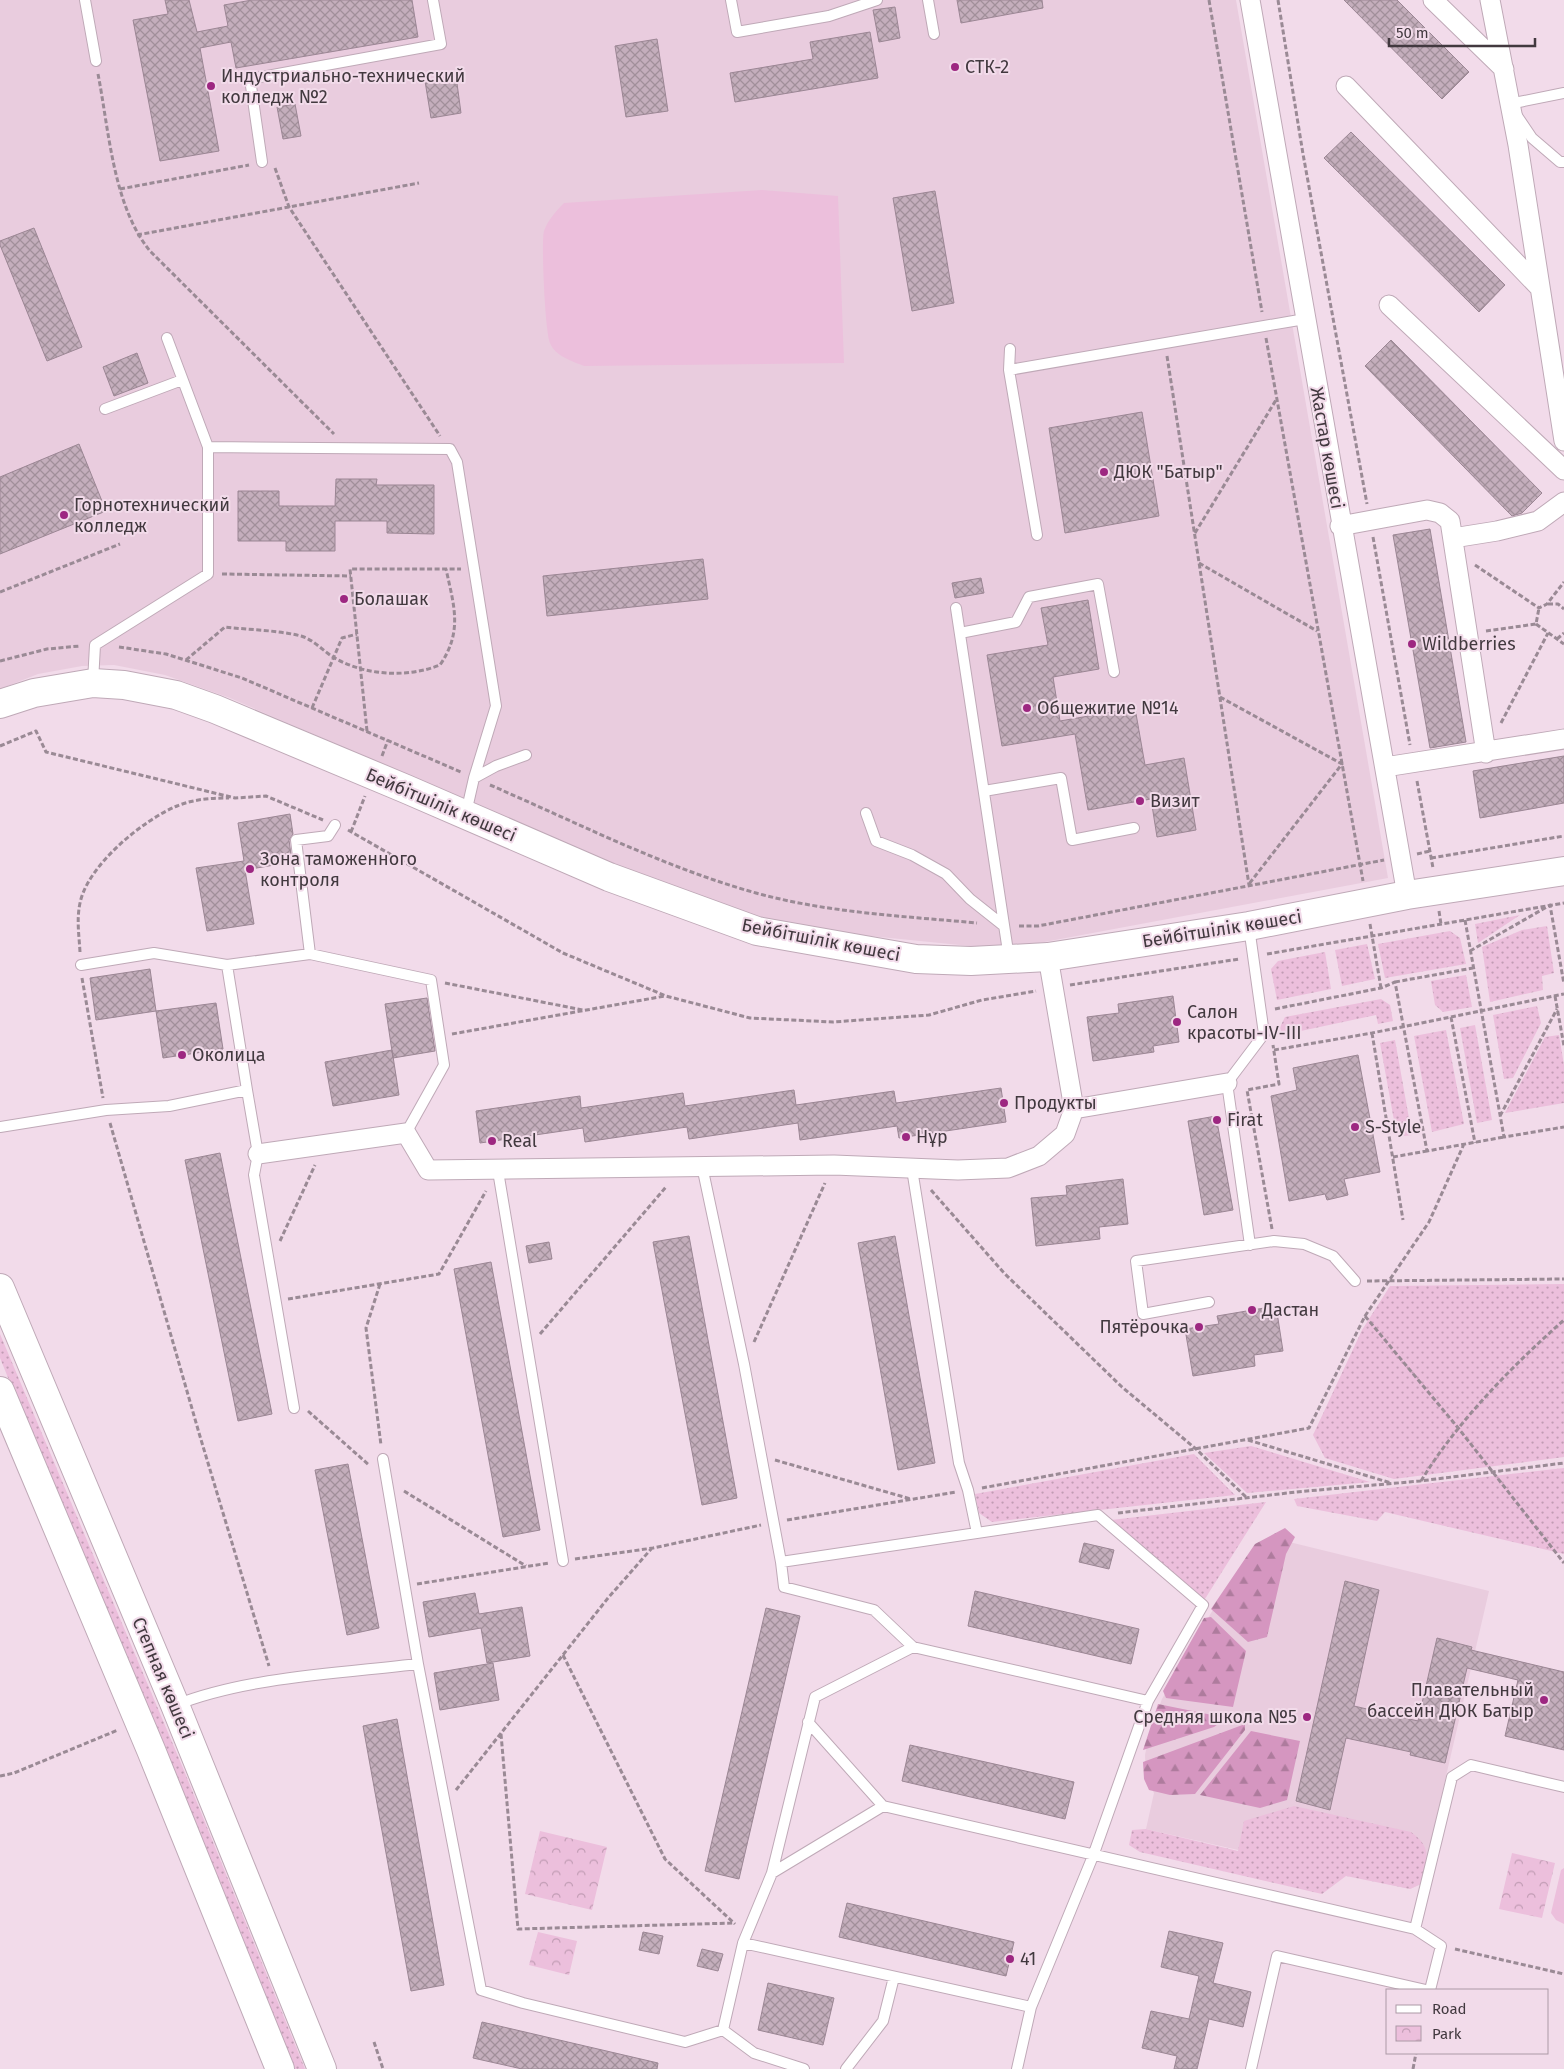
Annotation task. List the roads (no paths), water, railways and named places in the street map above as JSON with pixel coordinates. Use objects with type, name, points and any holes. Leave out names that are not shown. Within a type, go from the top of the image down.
[{"type":"street","name":"Жастар көшесі","points":[[1250,0],[1340,526],[1407,895]]},
{"type":"street","points":[[1433,0],[1504,69]]},
{"type":"street","points":[[1490,0],[1518,145],[1564,441]]},
{"type":"street","points":[[1346,86],[1540,288]]},
{"type":"street","points":[[1389,305],[1564,470]]},
{"type":"street","points":[[1454,545],[1497,531],[1538,521],[1564,502]]},
{"type":"street","points":[[1340,526],[1427,510],[1440,513],[1450,521],[1486,753]]},
{"type":"street","name":"Бейбітшілік көшесі","points":[[0,704],[34,693],[93,683],[150,688],[184,698],[466,814],[609,877],[757,931],[916,959],[972,961],[1048,957],[1249,926],[1407,895],[1564,871]]},
{"type":"street","points":[[1384,767],[1486,753],[1564,739]]},
{"type":"street","points":[[258,1154],[406,1133],[428,1170],[498,1171],[834,1164],[912,1169],[1008,1168],[1040,1156],[1065,1134],[1074,1109],[1048,957]]},
{"type":"street","points":[[1074,1109],[1226,1083]]},
{"type":"street","name":"Степная көшесі","points":[[0,1288],[175,1705],[322,2069]]},
{"type":"street","points":[[0,1391],[138,1721],[280,2069]]},
{"type":"lane","points":[[85,0],[96,61]]},
{"type":"lane","points":[[262,162],[250,79],[441,44],[433,0]]},
{"type":"lane","points":[[730,0],[737,32],[829,16],[877,0]]},
{"type":"lane","points":[[928,0],[934,34]]},
{"type":"lane","points":[[1564,93],[1509,104],[1532,138],[1560,162],[1564,162]]},
{"type":"lane","points":[[1009,370],[1305,319]]},
{"type":"lane","points":[[93,683],[95,645],[208,574],[208,447],[166,338]]},
{"type":"lane","points":[[1010,349],[1009,370],[1037,535]]},
{"type":"lane","points":[[105,409],[182,380]]},
{"type":"lane","points":[[208,447],[450,450],[457,462],[496,706],[474,778],[466,814]]},
{"type":"lane","points":[[960,633],[1016,622],[1029,597],[1098,584],[1114,672]]},
{"type":"lane","points":[[956,608],[1009,959]]},
{"type":"lane","points":[[474,778],[496,766],[526,755]]},
{"type":"lane","points":[[984,791],[1061,778],[1072,840],[1134,828]]},
{"type":"lane","points":[[866,813],[876,841],[912,856],[946,874],[970,899],[1004,926]]},
{"type":"lane","points":[[310,954],[296,840],[328,836],[335,825]]},
{"type":"lane","points":[[1249,926],[1264,1034],[1226,1083],[1250,1245]]},
{"type":"lane","points":[[81,965],[154,953],[227,965],[310,954],[431,980],[444,1065],[406,1133]]},
{"type":"lane","points":[[227,965],[258,1154],[254,1175],[294,1408]]},
{"type":"lane","points":[[0,1127],[106,1110],[169,1106],[247,1090]]},
{"type":"lane","points":[[702,1166],[744,1364],[784,1587],[874,1610],[913,1647],[1148,1700]]},
{"type":"lane","points":[[912,1169],[959,1464],[968,1490],[977,1533]]},
{"type":"lane","points":[[498,1171],[563,1561]]},
{"type":"lane","points":[[1209,1302],[1143,1314],[1136,1261],[1274,1241],[1304,1244],[1332,1256],[1355,1281]]},
{"type":"lane","points":[[383,1459],[444,1805],[481,1990],[524,2003],[685,2042],[722,2030]]},
{"type":"lane","points":[[781,1562],[1098,1515],[1203,1606],[1148,1700],[1093,1856],[1031,2007],[1017,2069]]},
{"type":"lane","points":[[722,2030],[745,1938],[772,1873],[815,1697],[913,1647]]},
{"type":"lane","points":[[175,1705],[204,1694],[274,1682],[418,1664]]},
{"type":"lane","points":[[808,1722],[884,1806],[1093,1856],[1415,1929],[1440,1946],[1430,1989]]},
{"type":"lane","points":[[1415,1929],[1452,1777],[1471,1765],[1564,1787]]},
{"type":"lane","points":[[772,1873],[884,1806]]},
{"type":"lane","points":[[745,1938],[894,1977],[1031,2007]]},
{"type":"lane","points":[[1251,2069],[1277,1956],[1422,1989]]},
{"type":"lane","points":[[846,2069],[883,2021],[894,1977]]},
{"type":"lane","points":[[722,2030],[754,2053],[804,2069]]},
{"type":"place","name":"СТК-2","points":[[955,67]]},
{"type":"place","name":"Индустриально-технический колледж №2","points":[[211,86]]},
{"type":"place","name":"ДЮК \"Батыр\"","points":[[1104,472]]},
{"type":"place","name":"Горнотехнический колледж","points":[[64,515]]},
{"type":"place","name":"Болашак","points":[[344,599]]},
{"type":"place","name":"Wildberries","points":[[1412,644]]},
{"type":"place","name":"Общежитие №14","points":[[1027,708]]},
{"type":"place","name":"Визит","points":[[1140,801]]},
{"type":"place","name":"Зона таможенного контроля","points":[[250,869]]},
{"type":"place","name":"Салон красоты-IV-III","points":[[1177,1022]]},
{"type":"place","name":"Околица","points":[[182,1055]]},
{"type":"place","name":"Продукты","points":[[1004,1103]]},
{"type":"place","name":"Firat","points":[[1217,1120]]},
{"type":"place","name":"S-Style","points":[[1355,1127]]},
{"type":"place","name":"Нұр","points":[[906,1137]]},
{"type":"place","name":"Real","points":[[492,1141]]},
{"type":"place","name":"Дастан","points":[[1252,1310]]},
{"type":"place","name":"Пятёрочка","points":[[1199,1327]]},
{"type":"place","name":"Плавательный бассейн ДЮК Батыр","points":[[1544,1700]]},
{"type":"place","name":"Средняя школа №5","points":[[1307,1717]]},
{"type":"place","name":"41","points":[[1010,1959]]}]
